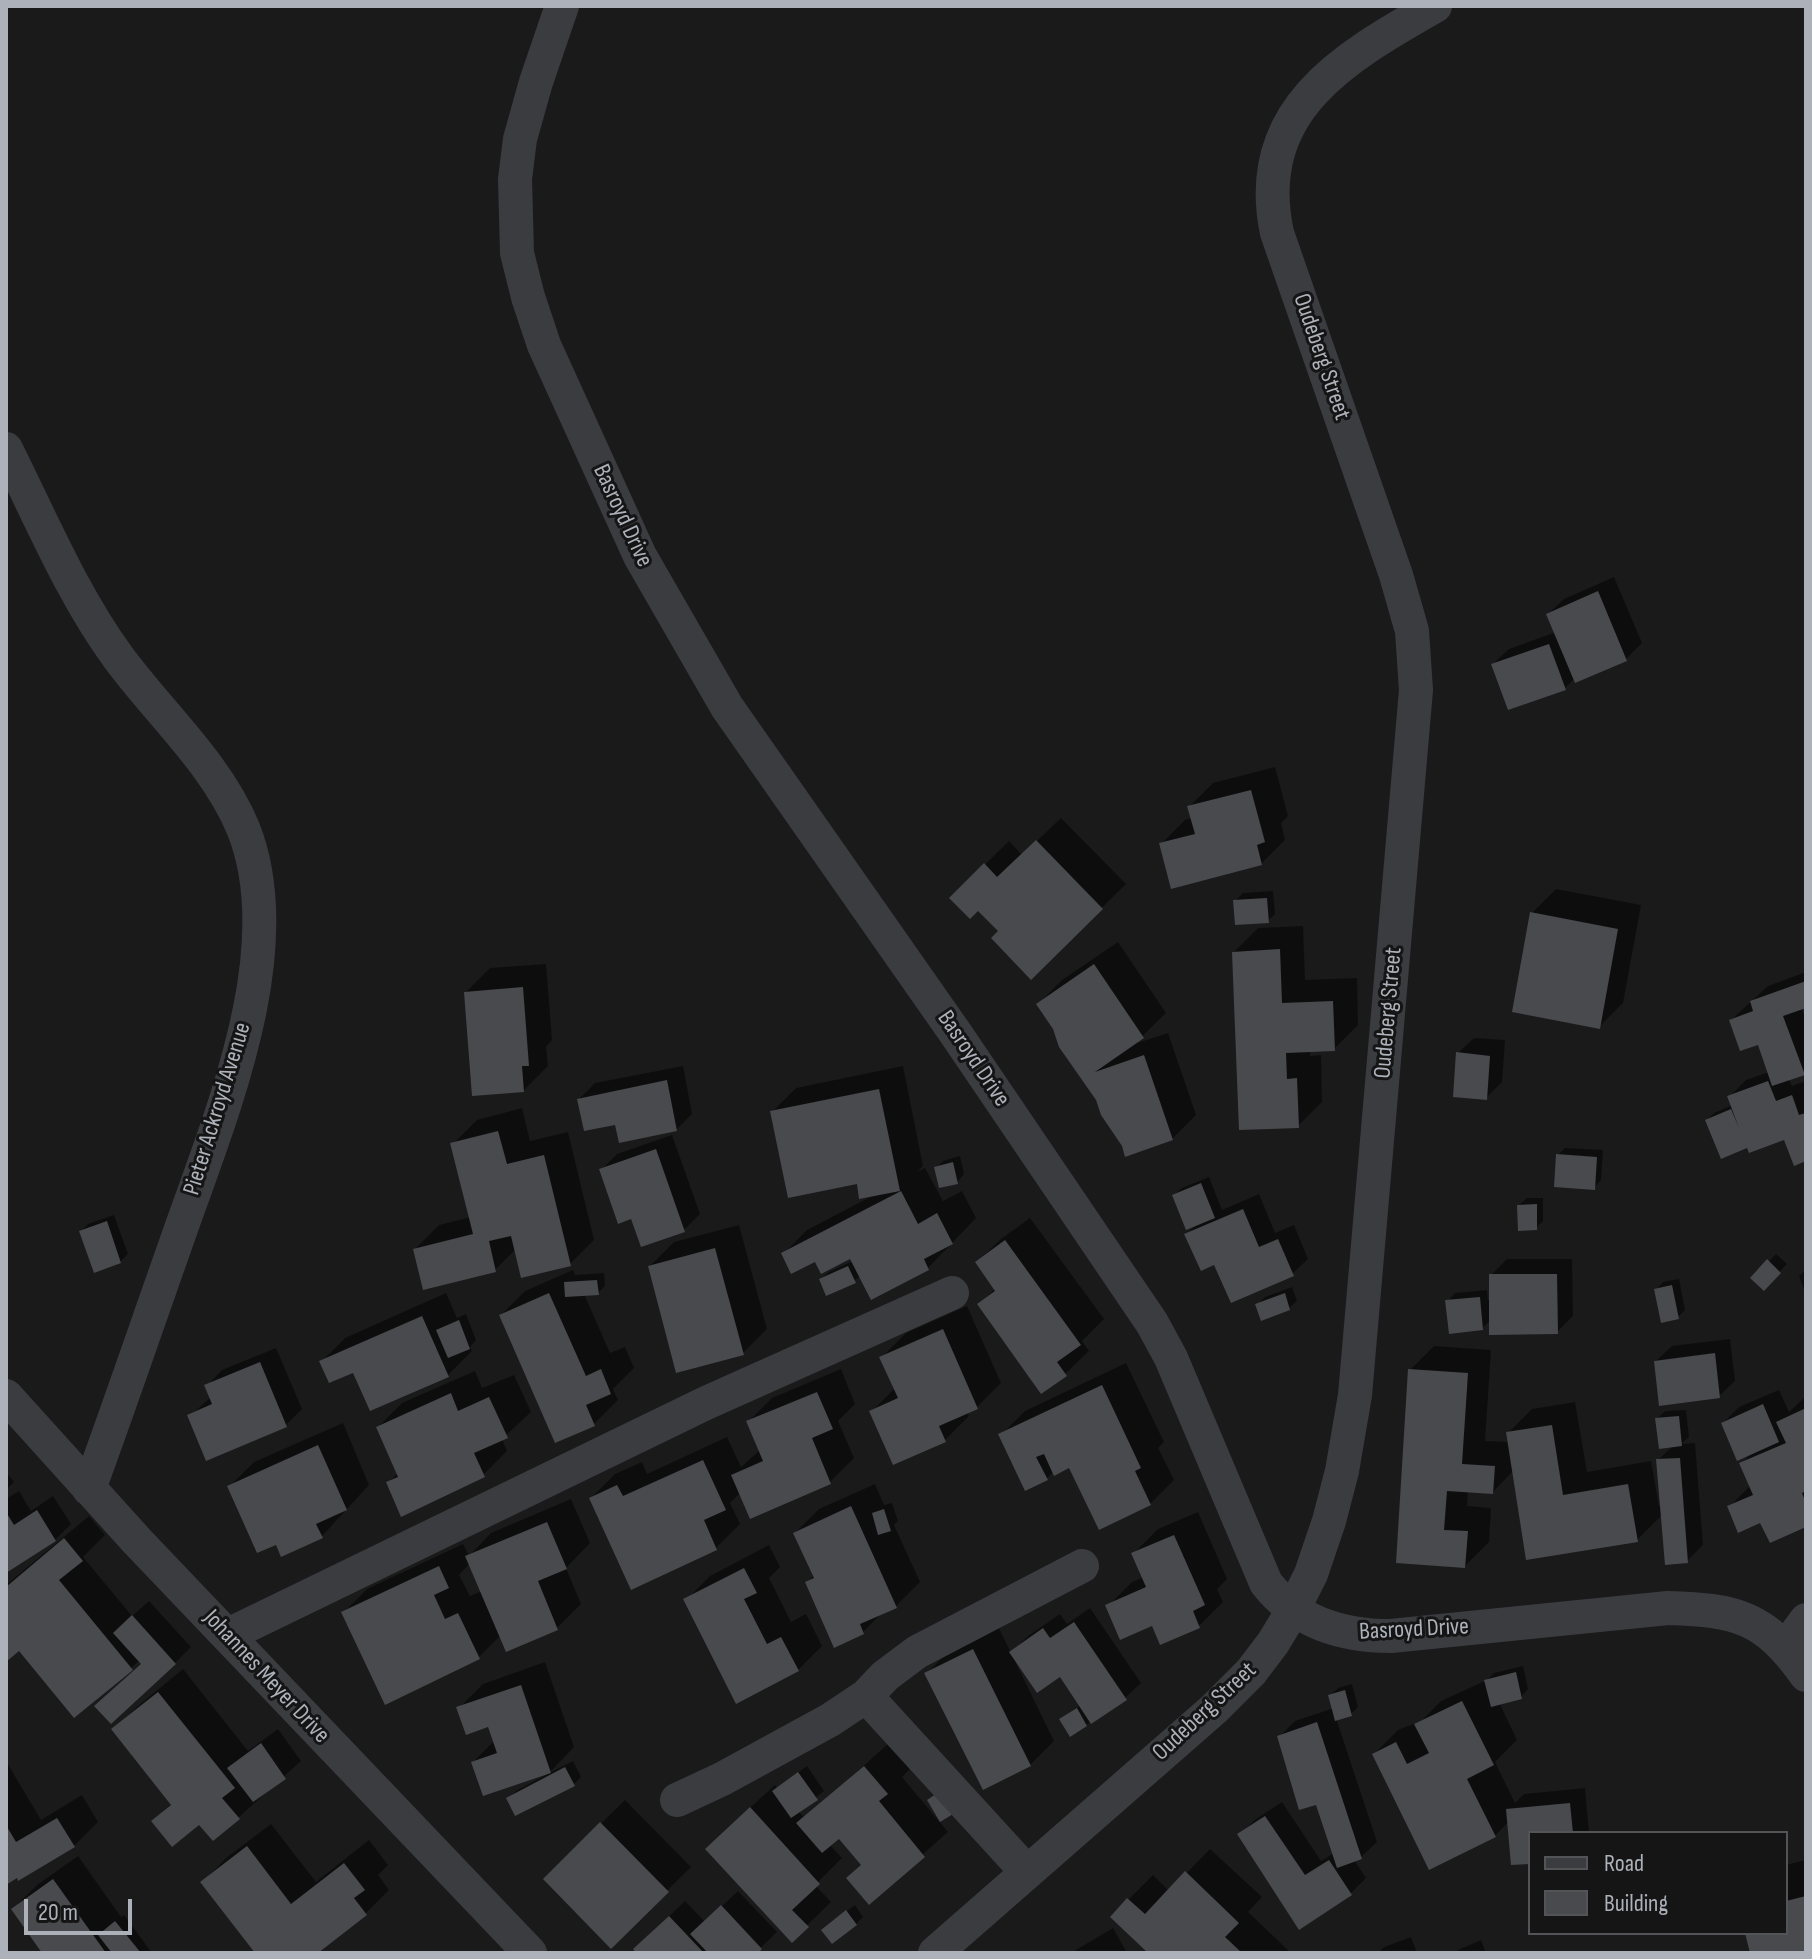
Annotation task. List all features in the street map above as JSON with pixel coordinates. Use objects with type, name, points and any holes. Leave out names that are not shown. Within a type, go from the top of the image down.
[{"type":"street","name":"Basroyd Drive","points":[[562,6],[520,139],[515,179],[515,228],[517,253],[544,345],[597,464],[640,556],[727,707],[956,1034],[1152,1323],[1171,1358],[1258,1567],[1273,1591],[1293,1610],[1342,1633],[1391,1636],[1603,1613],[1668,1608],[1712,1609],[1796,1634],[1806,1675]]},
{"type":"street","name":"Oudeberg Street","points":[[935,1953],[1251,1672],[1293,1610],[1311,1574],[1342,1471],[1355,1395],[1416,690],[1412,631],[1396,575],[1277,233],[1271,195],[1273,170],[1293,119],[1323,80],[1349,59],[1435,6]]},
{"type":"street","name":"Pieter Ackroyd Avenue","points":[[6,449],[97,625],[231,803],[252,853],[258,890],[260,927],[257,957],[239,1055],[89,1489]]},
{"type":"street","points":[[228,1635],[706,1403],[952,1293]]},
{"type":"street","name":"Johannes Meyer Drive","points":[[6,1396],[89,1489],[530,1953]]},
{"type":"street","points":[[677,1800],[778,1750],[830,1720],[866,1696],[885,1676],[917,1652],[1082,1566]]},
{"type":"street","points":[[866,1696],[1027,1872]]},
{"type":"building","points":[[1598,591],[1627,661],[1575,683],[1546,614]]},
{"type":"building","points":[[1549,644],[1566,690],[1508,710],[1491,664]]},
{"type":"building","points":[[1251,790],[1265,842],[1257,845],[1262,865],[1171,889],[1159,843],[1195,834],[1187,806]]},
{"type":"building","points":[[1036,840],[1103,909],[1031,980],[991,938],[998,931],[978,911],[970,919],[949,898],[984,863],[997,877]]},
{"type":"building","points":[[1267,898],[1269,923],[1235,925],[1233,900]]},
{"type":"building","points":[[1530,912],[1618,929],[1600,1029],[1512,1012]]},
{"type":"building","points":[[1280,949],[1282,1003],[1333,1001],[1335,1051],[1286,1053],[1287,1079],[1297,1078],[1299,1128],[1239,1130],[1232,952]]},
{"type":"building","points":[[1094,964],[1144,1038],[1095,1072],[1144,1055],[1173,1140],[1125,1157],[1096,1100],[1059,1047],[1053,1029],[1036,1004]]},
{"type":"building","points":[[1806,981],[1806,1008],[1783,1016],[1805,1075],[1772,1086],[1758,1045],[1740,1051],[1729,1020],[1753,1011],[1750,1001]]},
{"type":"building","points":[[523,987],[529,1066],[522,1066],[524,1092],[472,1096],[464,992]]},
{"type":"building","points":[[1456,1052],[1490,1056],[1487,1100],[1453,1097]]},
{"type":"building","points":[[667,1080],[677,1131],[619,1143],[615,1125],[584,1131],[577,1099]]},
{"type":"building","points":[[1768,1081],[1776,1101],[1792,1095],[1799,1115],[1806,1113],[1806,1161],[1794,1166],[1784,1140],[1749,1153],[1747,1148],[1721,1159],[1705,1120],[1731,1109],[1739,1128],[1727,1096]]},
{"type":"building","points":[[879,1089],[900,1191],[859,1199],[857,1184],[788,1198],[770,1111]]},
{"type":"building","points":[[498,1131],[507,1164],[544,1155],[571,1266],[521,1278],[511,1236],[489,1241],[496,1272],[423,1290],[413,1249],[473,1234],[450,1143]]},
{"type":"building","points":[[656,1149],[685,1232],[641,1247],[631,1219],[618,1224],[599,1169]]},
{"type":"building","points":[[1556,1154],[1597,1157],[1595,1190],[1554,1187]]},
{"type":"building","points":[[953,1162],[958,1184],[939,1188],[934,1167]]},
{"type":"building","points":[[1201,1183],[1215,1218],[1186,1230],[1172,1195]]},
{"type":"building","points":[[901,1191],[918,1224],[937,1213],[953,1244],[924,1259],[929,1270],[871,1300],[850,1259],[821,1274],[815,1262],[791,1274],[781,1253]]},
{"type":"building","points":[[1537,1204],[1537,1230],[1518,1231],[1517,1205]]},
{"type":"building","points":[[1243,1209],[1259,1247],[1278,1239],[1294,1276],[1231,1303],[1214,1265],[1201,1271],[1184,1234]]},
{"type":"building","points":[[107,1221],[121,1263],[94,1273],[79,1231]]},
{"type":"building","points":[[1005,1240],[1081,1345],[1057,1362],[1067,1376],[1041,1394],[977,1304],[995,1291],[975,1262]]},
{"type":"building","points":[[715,1248],[744,1355],[676,1373],[648,1266]]},
{"type":"building","points":[[1767,1259],[1781,1273],[1764,1291],[1750,1278]]},
{"type":"building","points":[[848,1266],[856,1283],[826,1296],[819,1279]]},
{"type":"building","points":[[1489,1274],[1557,1274],[1558,1334],[1489,1335]]},
{"type":"building","points":[[597,1280],[599,1295],[565,1297],[564,1282]]},
{"type":"building","points":[[1672,1285],[1679,1319],[1661,1323],[1654,1289]]},
{"type":"building","points":[[549,1293],[586,1376],[601,1369],[611,1394],[586,1405],[595,1426],[555,1443],[499,1315]]},
{"type":"building","points":[[1285,1293],[1290,1310],[1261,1321],[1255,1304]]},
{"type":"building","points":[[1480,1297],[1483,1330],[1449,1334],[1445,1300]]},
{"type":"building","points":[[422,1316],[449,1377],[370,1411],[353,1373],[329,1383],[319,1361]]},
{"type":"building","points":[[459,1320],[470,1349],[448,1358],[436,1330]]},
{"type":"building","points":[[943,1329],[978,1409],[939,1426],[946,1442],[893,1465],[869,1411],[898,1398],[879,1357]]},
{"type":"building","points":[[1715,1353],[1720,1398],[1659,1406],[1654,1361]]},
{"type":"building","points":[[260,1362],[287,1427],[206,1461],[187,1415],[212,1404],[204,1385]]},
{"type":"building","points":[[1408,1369],[1468,1373],[1462,1464],[1495,1466],[1493,1494],[1447,1491],[1444,1530],[1468,1531],[1465,1568],[1396,1563]]},
{"type":"building","points":[[1102,1385],[1141,1468],[1135,1471],[1151,1505],[1099,1530],[1069,1468],[1054,1476],[1044,1454],[1036,1457],[1048,1480],[1025,1491],[998,1434]]},
{"type":"building","points":[[817,1392],[833,1429],[812,1438],[831,1484],[750,1519],[731,1475],[763,1461],[746,1421]]},
{"type":"building","points":[[451,1393],[458,1411],[489,1397],[508,1438],[474,1453],[485,1477],[401,1517],[386,1482],[398,1477],[376,1427]]},
{"type":"building","points":[[1763,1404],[1779,1442],[1737,1461],[1721,1423]]},
{"type":"building","points":[[1806,1408],[1806,1491],[1802,1493],[1806,1503],[1806,1527],[1770,1543],[1760,1523],[1738,1533],[1727,1506],[1753,1495],[1739,1463],[1786,1443],[1776,1422]]},
{"type":"building","points":[[1679,1416],[1682,1446],[1659,1449],[1655,1418]]},
{"type":"building","points":[[1552,1425],[1563,1495],[1628,1484],[1638,1542],[1526,1560],[1506,1432]]},
{"type":"building","points":[[318,1445],[347,1510],[316,1524],[323,1538],[281,1557],[276,1545],[257,1553],[227,1486]]},
{"type":"building","points":[[1680,1458],[1688,1563],[1665,1565],[1656,1459]]},
{"type":"building","points":[[703,1460],[726,1510],[704,1520],[717,1550],[631,1590],[589,1498],[617,1485],[623,1496]]},
{"type":"building","points":[[851,1506],[897,1608],[860,1624],[864,1634],[834,1648],[805,1582],[814,1578],[793,1533]]},
{"type":"building","points":[[884,1509],[891,1531],[878,1535],[872,1513]]},
{"type":"building","points":[[37,1510],[56,1541],[6,1573],[6,1512],[14,1525]]},
{"type":"building","points":[[547,1522],[567,1569],[538,1581],[558,1630],[506,1652],[465,1556]]},
{"type":"building","points":[[1174,1535],[1205,1605],[1193,1611],[1200,1628],[1160,1645],[1152,1626],[1120,1640],[1105,1605],[1146,1587],[1131,1553]]},
{"type":"building","points":[[64,1538],[83,1561],[59,1580],[133,1670],[74,1718],[19,1651],[6,1662],[6,1587]]},
{"type":"building","points":[[439,1566],[449,1588],[434,1595],[445,1619],[458,1613],[480,1659],[385,1705],[341,1612]]},
{"type":"building","points":[[744,1568],[757,1593],[744,1599],[767,1644],[781,1637],[799,1671],[736,1704],[683,1599]]},
{"type":"building","points":[[132,1615],[176,1664],[111,1724],[94,1706],[141,1664],[113,1633]]},
{"type":"building","points":[[1074,1622],[1127,1700],[1091,1724],[1060,1677],[1037,1693],[1009,1652],[1043,1628],[1050,1638]]},
{"type":"building","points":[[973,1649],[1031,1766],[983,1790],[924,1673]]},
{"type":"building","points":[[1516,1672],[1522,1699],[1491,1707],[1484,1680]]},
{"type":"building","points":[[521,1685],[551,1773],[483,1796],[471,1762],[497,1753],[488,1727],[466,1735],[456,1707]]},
{"type":"building","points":[[1345,1690],[1352,1716],[1335,1721],[1328,1695]]},
{"type":"building","points":[[158,1692],[235,1788],[222,1798],[240,1819],[213,1841],[199,1825],[172,1847],[151,1821],[171,1805],[111,1729]]},
{"type":"building","points":[[1462,1701],[1494,1765],[1467,1779],[1496,1837],[1429,1870],[1372,1754],[1396,1742],[1407,1764],[1429,1753],[1414,1724]]},
{"type":"building","points":[[1077,1708],[1087,1726],[1070,1737],[1059,1719]]},
{"type":"building","points":[[1317,1722],[1362,1859],[1337,1868],[1316,1805],[1299,1810],[1277,1736]]},
{"type":"building","points":[[261,1743],[286,1779],[253,1802],[227,1768]]},
{"type":"building","points":[[864,1766],[888,1794],[879,1801],[925,1857],[869,1905],[846,1878],[861,1865],[839,1839],[822,1853],[796,1823]]},
{"type":"building","points":[[565,1767],[575,1786],[515,1816],[506,1798]]},
{"type":"building","points":[[798,1772],[818,1800],[791,1818],[772,1791]]},
{"type":"building","points":[[939,1792],[953,1814],[940,1822],[927,1800]]},
{"type":"building","points":[[1570,1803],[1573,1831],[1528,1831],[1528,1864],[1511,1865],[1506,1809]]},
{"type":"building","points":[[750,1807],[820,1884],[792,1910],[809,1927],[792,1943],[705,1849]]},
{"type":"building","points":[[1265,1816],[1305,1875],[1329,1860],[1352,1895],[1299,1930],[1237,1834]]},
{"type":"building","points":[[57,1818],[75,1847],[6,1885],[6,1825],[16,1842]]},
{"type":"building","points":[[600,1822],[669,1892],[611,1949],[543,1879]]},
{"type":"building","points":[[247,1846],[291,1904],[344,1863],[365,1890],[354,1898],[367,1915],[318,1953],[255,1953],[200,1882]]},
{"type":"building","points":[[1185,1871],[1239,1923],[1225,1937],[1242,1953],[1148,1953],[1110,1917],[1127,1898],[1145,1914]]},
{"type":"building","points":[[53,1879],[106,1953],[42,1953],[11,1909]]},
{"type":"building","points":[[1806,1896],[1806,1953],[1750,1953],[1746,1935],[1788,1935],[1788,1900]]},
{"type":"building","points":[[721,1905],[762,1949],[758,1953],[708,1953],[690,1934]]},
{"type":"building","points":[[846,1910],[857,1925],[832,1944],[821,1930]]},
{"type":"building","points":[[669,1916],[704,1953],[636,1953],[633,1949]]},
{"type":"building","points":[[115,1921],[141,1953],[112,1953],[98,1935]]}]
